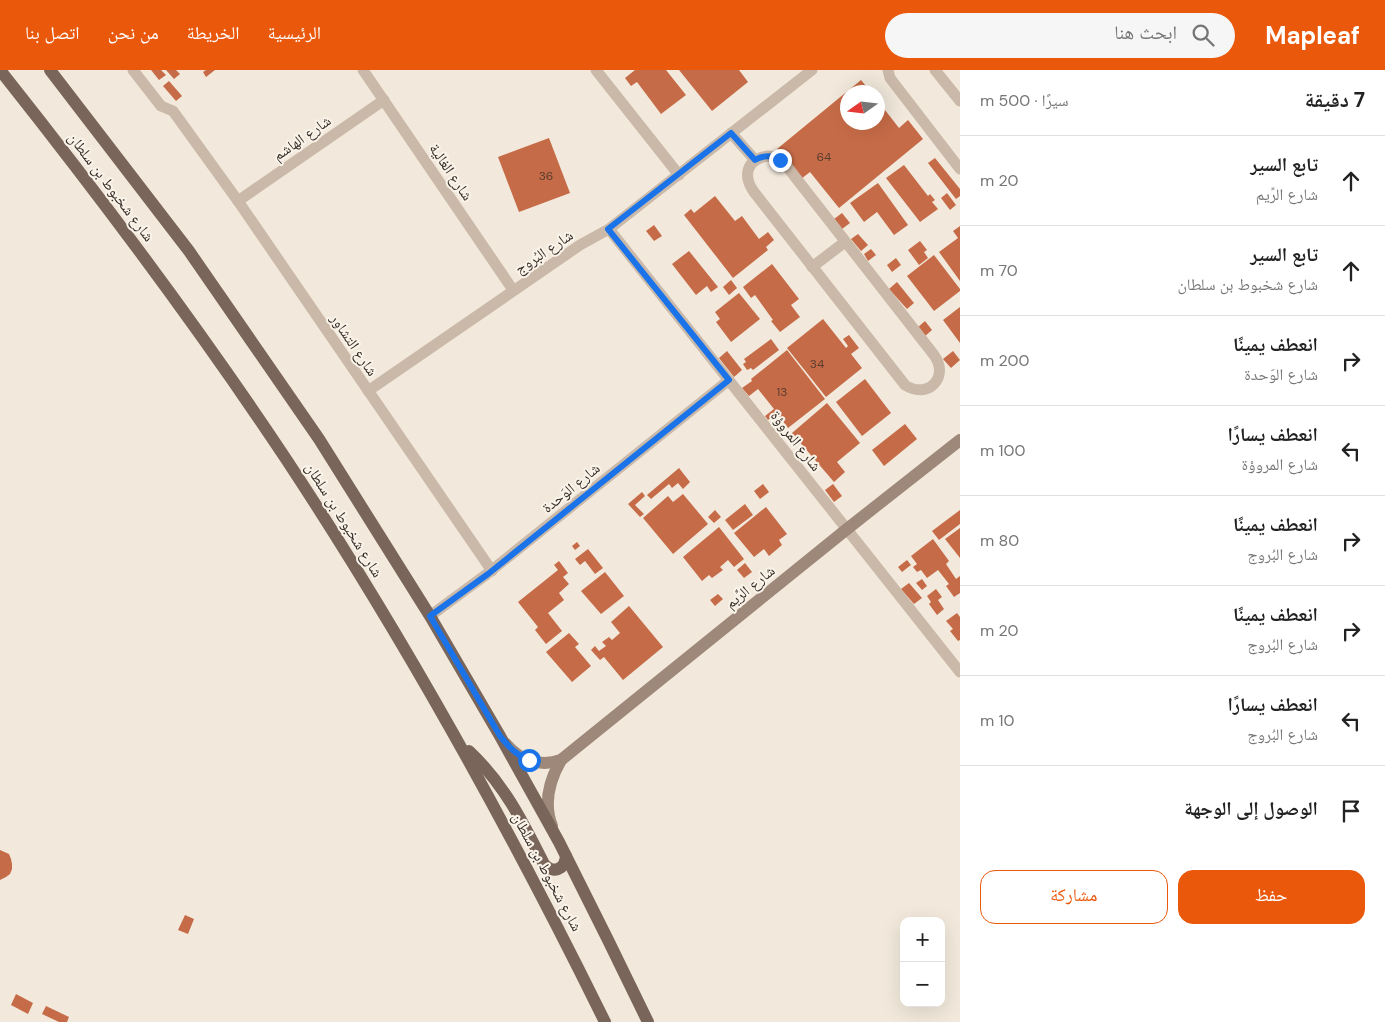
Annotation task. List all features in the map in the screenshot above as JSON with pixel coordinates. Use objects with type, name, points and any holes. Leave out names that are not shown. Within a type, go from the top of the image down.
[{"type":"main road","name":"شارع شخبوط بن سلطان","points":[[0,70],[124,230],[214,354],[350,560],[458,740],[522,859],[605,1022]]},
{"type":"main road","name":"شارع شخبوط بن سلطان","points":[[50,70],[189,251],[319,439],[430,616],[500,736],[566,856],[648,1022]]},
{"type":"main road","points":[[458,740],[487,769],[512,802],[544,864],[548,868],[558,870],[563,866],[566,856]]},
{"type":"street","name":"شارع التشاور","points":[[133,70],[161,106],[173,111],[238,201],[492,571]]},
{"type":"street","name":"شارع الغالية","points":[[363,70],[513,290]]},
{"type":"street","points":[[596,70],[679,174]]},
{"type":"street","name":"شارع البُروج","points":[[368,391],[513,290],[580,245],[608,229],[731,133],[799,74],[812,70]]},
{"type":"street","points":[[888,70],[890,78],[955,153],[960,169]]},
{"type":"street","points":[[935,70],[960,101]]},
{"type":"street","name":"شارع الهاشم","points":[[238,201],[384,100]]},
{"type":"street","points":[[731,133],[755,160]]},
{"type":"street","points":[[768,156],[780,160],[938,360],[940,371],[936,382],[932,386],[927,389],[916,390],[905,385],[812,267],[750,187],[747,175],[751,164],[755,160],[768,156]]},
{"type":"street","name":"شارع المروؤة","points":[[608,229],[960,672]]},
{"type":"street","points":[[812,267],[845,242]]},
{"type":"street","name":"شارع الوَحدة","points":[[430,616],[492,571],[729,380]]},
{"type":"street","name":"شارع الرِّيم","points":[[558,842],[549,818],[548,800],[550,785],[561,760],[960,440]]},
{"type":"street","points":[[500,736],[511,750],[520,757],[537,763],[561,760]]},
{"type":"building","points":[[151,70],[161,70],[166,75],[159,80]]},
{"type":"building","points":[[166,70],[176,70],[180,74],[174,79]]},
{"type":"building","points":[[215,70],[206,77],[203,72]]},
{"type":"building","points":[[635,70],[666,70],[686,95],[661,114],[637,82],[631,86],[625,78]]},
{"type":"building","points":[[679,70],[739,70],[748,82],[712,111]]},
{"type":"building","points":[[861,80],[865,85],[855,85]]},
{"type":"building","points":[[169,81],[182,96],[176,101],[163,86]]},
{"type":"building","points":[[840,97],[840,130],[885,130],[885,110],[899,128],[908,120],[923,139],[839,208],[810,172],[801,179],[777,149]]},
{"type":"building","points":[[549,138],[570,193],[519,212],[498,157]]},
{"type":"building","points":[[935,158],[960,189],[960,196],[956,199],[928,163]]},
{"type":"building","points":[[904,165],[928,196],[930,194],[935,200],[932,202],[938,209],[920,222],[886,178]]},
{"type":"building","points":[[878,183],[908,225],[894,235],[877,212],[864,222],[850,203]]},
{"type":"building","points":[[947,193],[956,205],[950,210],[941,198]]},
{"type":"building","points":[[715,196],[735,221],[742,216],[759,239],[768,232],[774,240],[766,247],[768,250],[733,278],[684,215],[691,209],[694,213]]},
{"type":"building","points":[[842,213],[850,223],[842,229],[834,219]]},
{"type":"building","points":[[654,225],[662,236],[654,241],[646,231]]},
{"type":"building","points":[[960,226],[960,281],[939,252],[958,238],[953,231]]},
{"type":"building","points":[[858,234],[868,245],[861,251],[851,239]]},
{"type":"building","points":[[920,241],[927,250],[924,252],[928,258],[919,265],[908,250]]},
{"type":"building","points":[[871,249],[876,255],[868,261],[864,254]]},
{"type":"building","points":[[689,251],[718,287],[711,292],[707,286],[696,295],[672,264]]},
{"type":"building","points":[[934,255],[960,291],[934,311],[907,276]]},
{"type":"building","points":[[896,258],[901,265],[892,272],[887,265]]},
{"type":"building","points":[[772,264],[799,299],[791,305],[800,317],[780,332],[755,295],[751,298],[743,287]]},
{"type":"building","points":[[731,280],[737,288],[729,295],[723,287]]},
{"type":"building","points":[[897,282],[914,303],[907,309],[889,289]]},
{"type":"building","points":[[739,293],[760,319],[731,342],[716,322],[720,319],[715,312]]},
{"type":"building","points":[[960,307],[960,343],[943,320]]},
{"type":"building","points":[[823,319],[846,348],[848,346],[843,339],[849,335],[859,348],[851,354],[862,368],[826,397],[787,348]]},
{"type":"building","points":[[925,321],[932,330],[924,337],[917,328]]},
{"type":"building","points":[[771,339],[779,350],[753,370],[751,368],[747,370],[743,364],[746,362],[744,359]]},
{"type":"building","points":[[787,350],[825,399],[788,428],[777,413],[768,420],[765,416],[774,409],[758,389],[749,396],[742,388]]},
{"type":"building","points":[[727,351],[742,370],[734,377],[719,358]]},
{"type":"building","points":[[953,351],[960,360],[951,368],[943,359]]},
{"type":"building","points":[[865,379],[891,413],[862,436],[836,402]]},
{"type":"building","points":[[827,403],[860,443],[837,462],[845,472],[834,482],[792,433]]},
{"type":"building","points":[[905,424],[917,439],[884,466],[872,450]]},
{"type":"building","points":[[679,468],[690,482],[683,489],[678,483],[672,488],[669,484],[651,499],[647,495]]},
{"type":"building","points":[[763,484],[769,492],[760,499],[754,491]]},
{"type":"building","points":[[833,484],[842,496],[834,502],[825,490]]},
{"type":"building","points":[[642,492],[645,496],[635,505],[644,514],[640,517],[628,504]]},
{"type":"building","points":[[683,494],[708,524],[673,554],[643,518],[668,496],[673,502]]},
{"type":"building","points":[[745,504],[753,515],[733,530],[725,520]]},
{"type":"building","points":[[766,507],[787,534],[779,540],[782,545],[769,556],[764,549],[754,557],[734,533]]},
{"type":"building","points":[[715,510],[721,517],[714,523],[708,517]]},
{"type":"building","points":[[960,510],[960,524],[939,540],[932,531]]},
{"type":"building","points":[[719,527],[744,559],[734,567],[728,560],[720,567],[723,570],[712,578],[709,575],[702,581],[683,557]]},
{"type":"building","points":[[960,528],[960,558],[945,539]]},
{"type":"building","points":[[933,539],[949,561],[946,564],[956,579],[960,576],[960,593],[954,597],[946,586],[949,584],[938,570],[927,578],[921,570],[917,572],[913,567],[917,564],[911,556]]},
{"type":"building","points":[[577,542],[580,546],[575,550],[572,546]]},
{"type":"building","points":[[588,549],[603,568],[595,574],[585,561],[580,565],[575,559]]},
{"type":"building","points":[[907,560],[911,565],[902,572],[898,567]]},
{"type":"building","points":[[559,561],[568,573],[563,577],[569,584],[559,593],[564,600],[548,613],[562,631],[546,644],[535,630],[538,627],[518,602],[558,570],[554,565]]},
{"type":"building","points":[[745,563],[752,572],[744,578],[737,570]]},
{"type":"building","points":[[605,572],[624,596],[601,614],[581,591]]},
{"type":"building","points":[[922,579],[927,586],[922,590],[916,583]]},
{"type":"building","points":[[909,583],[922,598],[914,604],[901,589]]},
{"type":"building","points":[[936,589],[942,597],[938,600],[944,609],[937,615],[929,604],[931,602],[927,596]]},
{"type":"building","points":[[718,594],[723,599],[715,606],[710,600]]},
{"type":"building","points":[[629,606],[663,647],[623,680],[604,657],[600,660],[591,650],[595,646],[599,651],[606,646],[602,642],[609,637],[612,640],[620,633],[611,622]]},
{"type":"building","points":[[957,613],[960,617],[960,640],[958,641],[950,631],[953,629],[946,621]]},
{"type":"building","points":[[569,633],[579,644],[575,647],[591,666],[572,682],[546,652]]},
{"type":"building","points":[[0,850],[9,854],[12,869],[10,874],[0,880]]},
{"type":"building","points":[[185,915],[194,919],[188,934],[178,930]]},
{"type":"building","points":[[16,994],[33,1003],[28,1014],[11,1005]]},
{"type":"building","points":[[46,1006],[69,1017],[67,1022],[59,1022],[42,1014]]},
{"type":"route","points":[[529,760],[520,757],[511,750],[500,736],[430,616],[488,574],[729,380],[608,229],[731,133],[755,160],[768,156],[780,160]]}]
